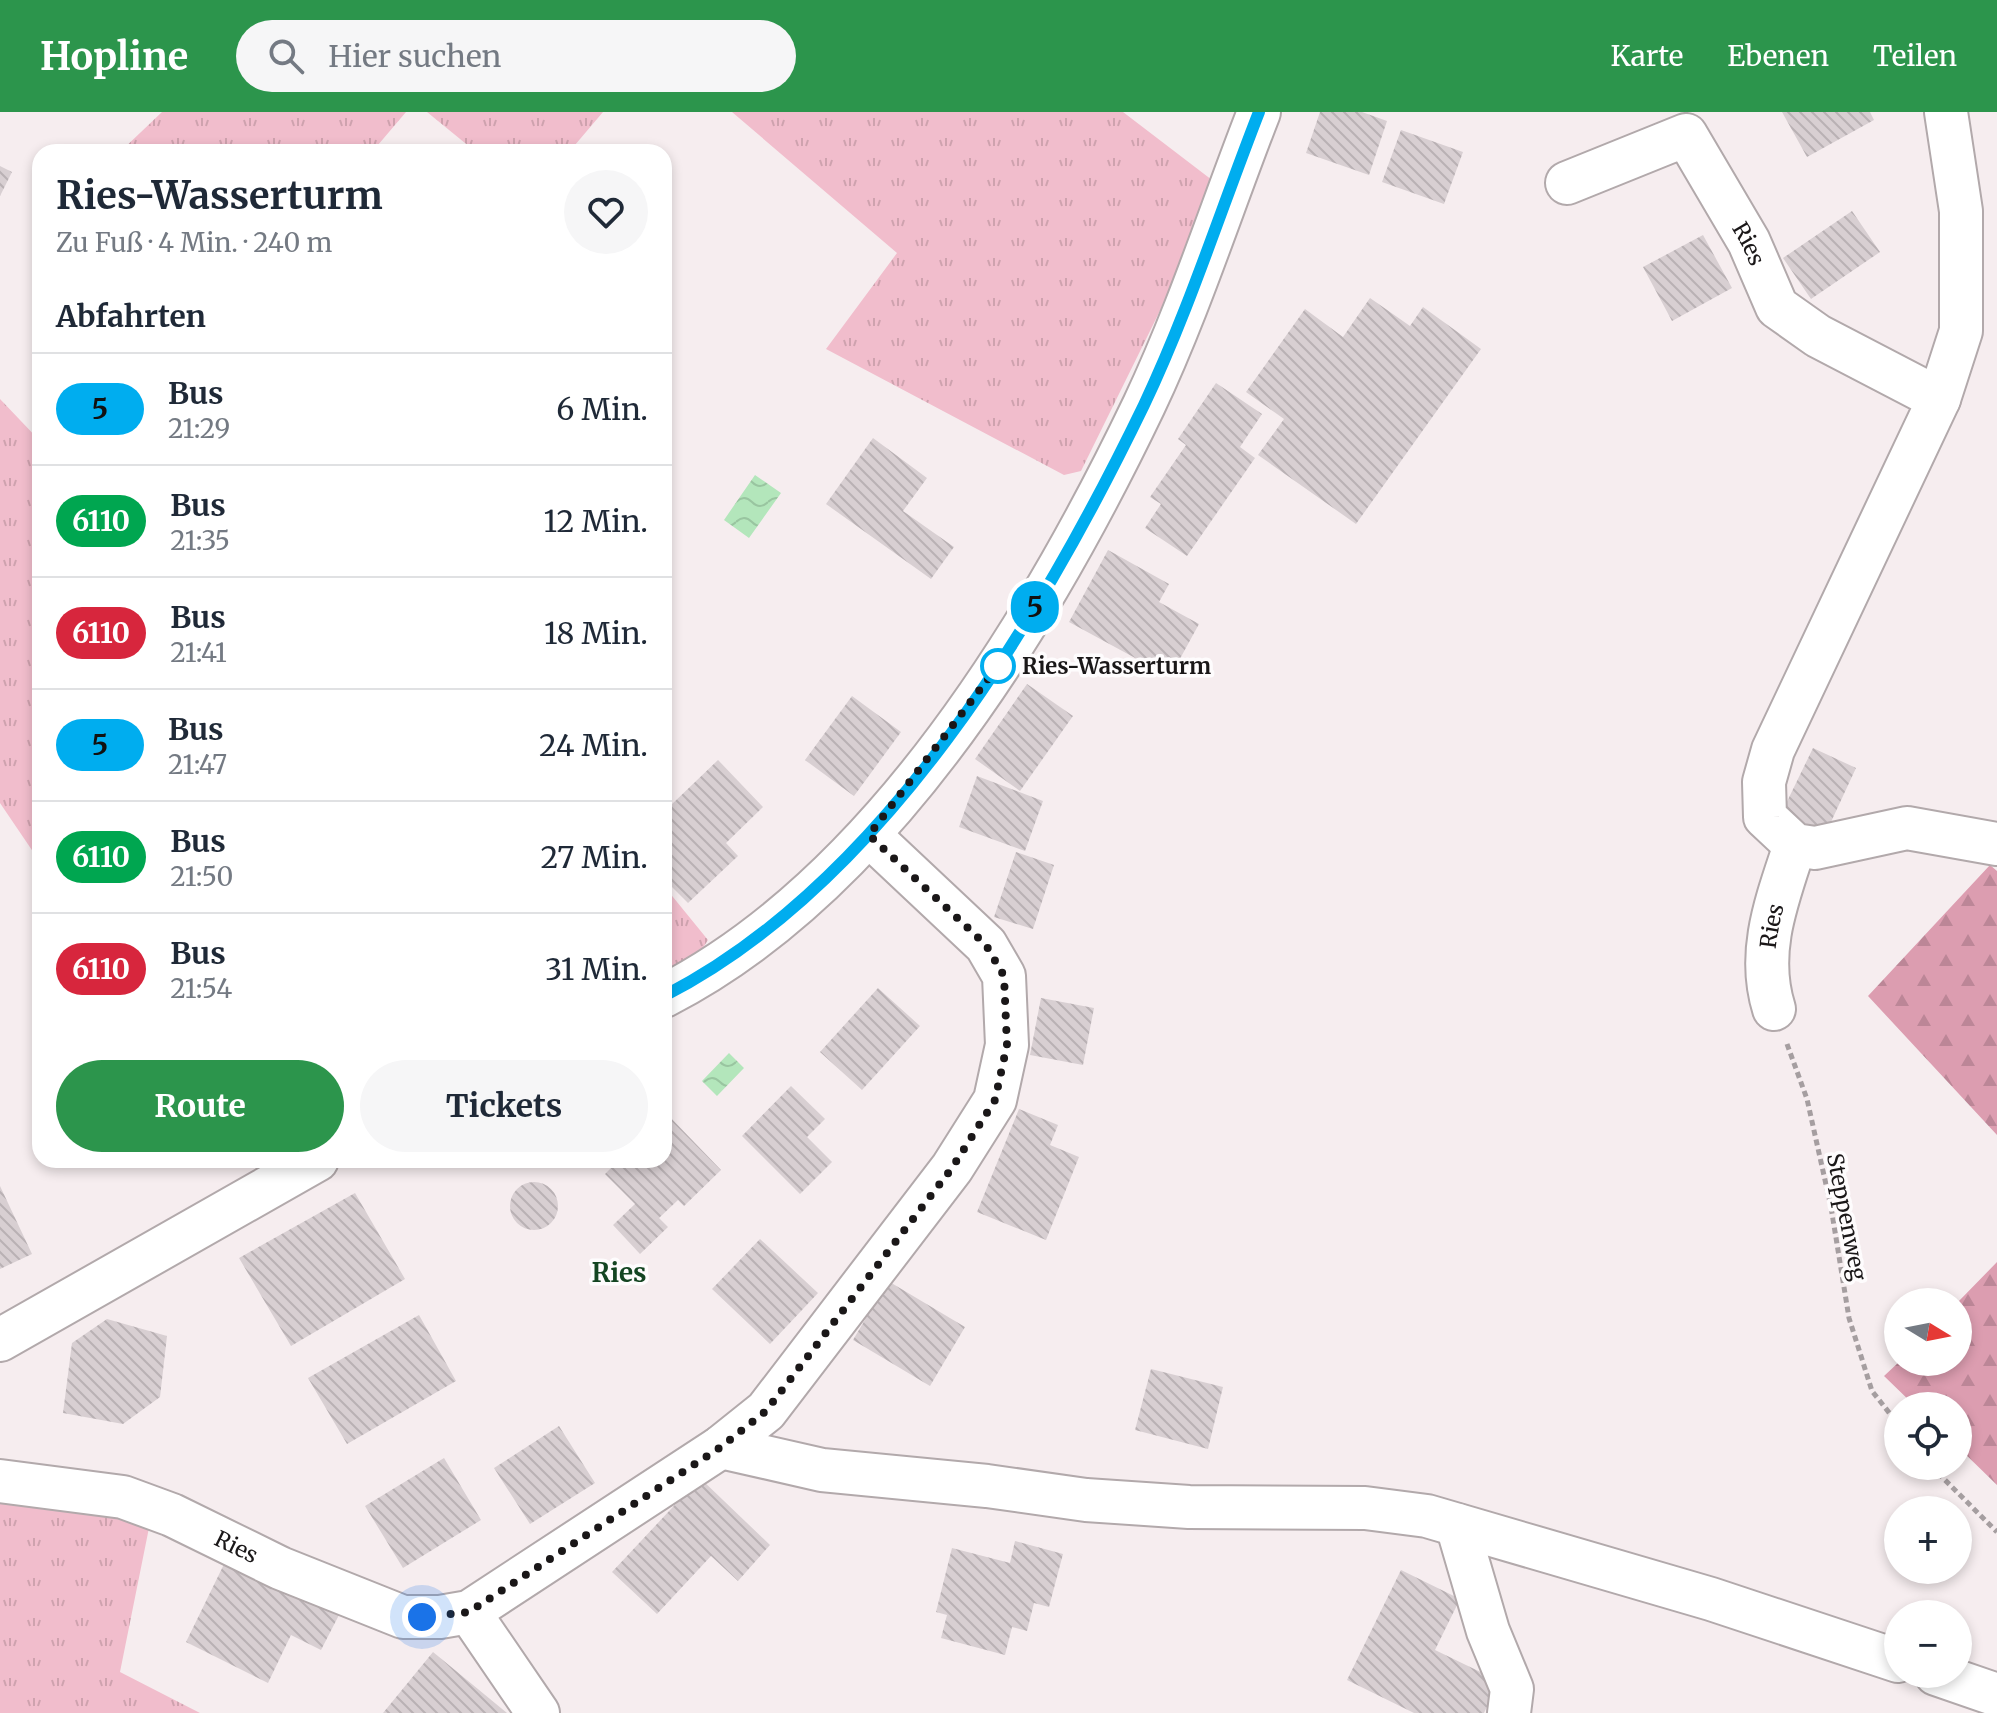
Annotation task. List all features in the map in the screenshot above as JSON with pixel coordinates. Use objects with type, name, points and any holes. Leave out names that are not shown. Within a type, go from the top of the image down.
[{"type":"street","points":[[672,991],[756,938],[869,835],[949,734],[1014,643],[1050,582],[1144,404],[1206,255],[1259,112]]},
{"type":"street","points":[[1946,112],[1961,211],[1961,331],[1939,399],[1773,750],[1764,782],[1765,817],[1795,845],[1815,848],[1907,828],[1997,844]]},
{"type":"street","name":"Ries","points":[[1567,183],[1686,135],[1749,242],[1777,307],[1818,336],[1939,399]]},
{"type":"street","name":"Ries","points":[[0,1481],[123,1497],[172,1515],[280,1568],[403,1617],[440,1617],[469,1612],[721,1447],[766,1411],[952,1168],[995,1100],[1007,1045],[1004,976],[986,945],[869,835]]},
{"type":"street","name":"Ries","points":[[1774,1009],[1765,974],[1767,950],[1775,908],[1795,845]]},
{"type":"street","points":[[0,1340],[303,1168]]},
{"type":"street","points":[[721,1447],[822,1470],[987,1486],[1086,1500],[1189,1507],[1365,1508],[1427,1516],[1711,1599],[1884,1656]]},
{"type":"street","points":[[1457,1525],[1488,1631],[1512,1689],[1509,1713]]},
{"type":"street","points":[[469,1612],[538,1713]]},
{"type":"street","points":[[1972,1686],[1997,1695]]},
{"type":"path","name":"Steppenweg","points":[[1774,1009],[1807,1099],[1831,1207],[1849,1318],[1872,1391],[1884,1406]]},
{"type":"path","points":[[1945,1480],[1997,1532]]},
{"type":"green space","points":[[162,112],[406,112],[379,144],[128,144]]},
{"type":"green space","points":[[427,112],[603,112],[576,144],[466,144]]},
{"type":"green space","points":[[732,112],[1123,112],[1212,180],[1183,264],[1081,471],[1064,475],[826,349],[897,253]]},
{"type":"green space","points":[[0,399],[32,433],[32,850],[0,803]]},
{"type":"green space","points":[[1990,865],[1997,871],[1997,1135],[1868,996]]},
{"type":"green space","points":[[672,896],[708,940],[697,957],[672,969]]},
{"type":"green space","points":[[1997,1262],[1997,1485],[1972,1461],[1972,1392],[1901,1392],[1884,1376],[1972,1376],[1972,1288]]},
{"type":"green space","points":[[0,1481],[154,1503],[120,1672],[200,1713],[0,1713]]},
{"type":"water","points":[[755,475],[781,493],[749,538],[724,520]]},
{"type":"water","points":[[729,1053],[744,1068],[717,1096],[702,1081]]},
{"type":"building","points":[[1320,112],[1362,112],[1387,121],[1369,175],[1306,153]]},
{"type":"building","points":[[1782,112],[1870,112],[1874,120],[1807,157]]},
{"type":"building","points":[[1401,130],[1463,152],[1444,204],[1382,182]]},
{"type":"building","points":[[0,166],[12,172],[0,196]]},
{"type":"building","points":[[1852,211],[1880,252],[1811,299],[1783,258]]},
{"type":"building","points":[[1703,235],[1732,288],[1672,321],[1643,267]]},
{"type":"building","points":[[1370,298],[1410,326],[1423,307],[1481,349],[1356,524],[1258,455],[1284,419],[1246,392],[1305,309],[1343,337]]},
{"type":"building","points":[[1216,383],[1262,414],[1240,447],[1255,458],[1187,556],[1145,528],[1161,504],[1150,497],[1186,445],[1178,439]]},
{"type":"building","points":[[873,438],[927,478],[903,511],[954,547],[931,579],[826,504]]},
{"type":"building","points":[[1108,550],[1169,584],[1159,602],[1199,624],[1170,677],[1069,622]]},
{"type":"building","points":[[1027,684],[1073,716],[1020,791],[975,759]]},
{"type":"building","points":[[852,696],[901,732],[854,796],[805,760]]},
{"type":"building","points":[[1813,748],[1856,768],[1824,837],[1780,816]]},
{"type":"building","points":[[718,760],[763,807],[726,843],[738,856],[688,903],[672,887],[672,804]]},
{"type":"building","points":[[977,776],[1043,801],[1025,851],[959,827]]},
{"type":"building","points":[[1016,852],[1054,865],[1033,929],[994,917]]},
{"type":"building","points":[[878,988],[920,1026],[862,1090],[820,1052]]},
{"type":"building","points":[[1041,998],[1094,1008],[1083,1065],[1030,1055]]},
{"type":"building","points":[[791,1086],[825,1119],[807,1137],[832,1162],[800,1194],[742,1136]]},
{"type":"building","points":[[1019,1109],[1058,1125],[1050,1145],[1079,1157],[1046,1240],[977,1212]]},
{"type":"building","points":[[672,1119],[721,1170],[684,1206],[678,1200],[659,1218],[668,1227],[640,1254],[613,1225],[635,1204],[605,1174],[611,1168],[672,1168]]},
{"type":"building","points":[[534,1182],[551,1189],[558,1206],[551,1223],[534,1230],[517,1223],[510,1206],[517,1189]]},
{"type":"building","points":[[0,1186],[32,1254],[0,1269]]},
{"type":"building","points":[[355,1193],[405,1279],[291,1346],[239,1258]]},
{"type":"building","points":[[760,1239],[818,1293],[770,1344],[712,1289]]},
{"type":"building","points":[[888,1281],[965,1327],[930,1386],[853,1340]]},
{"type":"building","points":[[419,1315],[456,1381],[347,1444],[308,1378]]},
{"type":"building","points":[[107,1319],[167,1336],[160,1397],[123,1424],[63,1413],[72,1343]]},
{"type":"building","points":[[1151,1369],[1223,1387],[1208,1449],[1135,1430]]},
{"type":"building","points":[[559,1426],[595,1483],[530,1524],[494,1468]]},
{"type":"building","points":[[444,1458],[481,1520],[403,1568],[365,1506]]},
{"type":"building","points":[[700,1478],[770,1545],[738,1581],[711,1556],[657,1614],[612,1572]]},
{"type":"building","points":[[1015,1541],[1063,1554],[1049,1607],[1034,1603],[1027,1631],[1012,1627],[1005,1655],[941,1638],[947,1615],[936,1612],[952,1548],[1010,1563]]},
{"type":"building","points":[[227,1558],[339,1615],[321,1650],[291,1635],[268,1683],[186,1642]]},
{"type":"building","points":[[1401,1570],[1460,1599],[1435,1650],[1499,1681],[1484,1713],[1414,1713],[1347,1680]]},
{"type":"building","points":[[433,1652],[507,1713],[383,1713]]},
{"type":"bus line","name":"5","points":[[672,992],[756,938],[797,904],[869,835],[949,734],[1014,643],[1050,582],[1144,404],[1206,255],[1259,112]]},
{"type":"place","name":"Ries-Wasserturm","points":[[998,666]]},
{"type":"district","name":"Ries","points":[[619,1272]]},
{"type":"route","points":[[422,1617],[469,1612],[721,1447],[766,1411],[952,1168],[995,1100],[1007,1045],[1008,1006],[1004,976],[986,945],[869,835],[998,666]]}]
